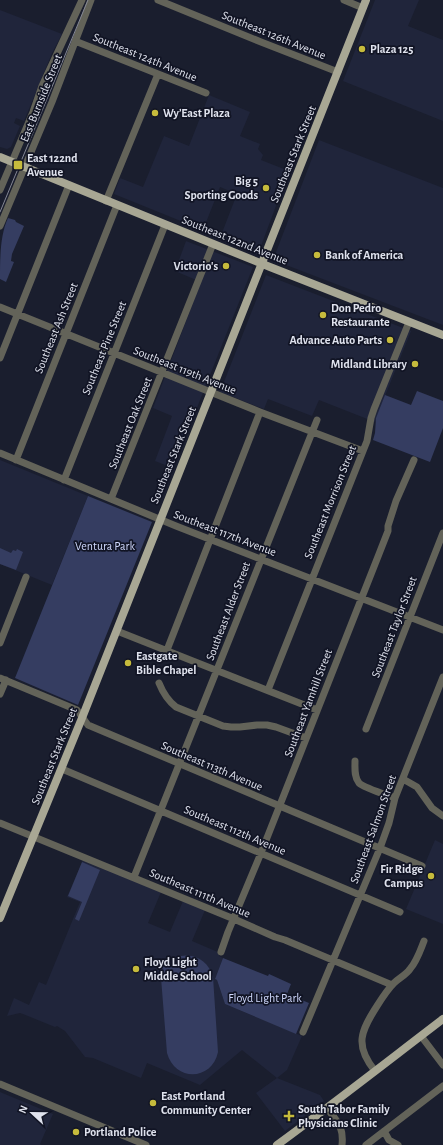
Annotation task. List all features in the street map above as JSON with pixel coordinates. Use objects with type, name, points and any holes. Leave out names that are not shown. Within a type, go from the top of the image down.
[{"type":"main road","name":"Southeast Stark Street","points":[[0,918],[62,770],[365,4]]},
{"type":"main road","name":"Southeast 122nd Avenue","points":[[0,157],[262,264],[443,335]]},
{"type":"main road","points":[[277,1145],[443,1019]]},
{"type":"street","name":"East Burnside Street","points":[[0,226],[45,81],[82,0]]},
{"type":"street","name":"East Burnside Street","points":[[0,190],[18,164],[52,102],[91,0]]},
{"type":"street","name":"Southeast 126th Avenue","points":[[158,0],[338,72]]},
{"type":"street","points":[[344,0],[365,4]]},
{"type":"street","name":"Southeast 124th Avenue","points":[[75,40],[206,93]]},
{"type":"street","points":[[106,201],[158,74]]},
{"type":"street","points":[[0,358],[69,185]]},
{"type":"street","name":"Southeast Ash Street","points":[[16,460],[117,205]]},
{"type":"street","name":"Southeast Pine Street","points":[[64,480],[165,225]]},
{"type":"street","name":"Southeast Oak Street","points":[[111,499],[213,244]]},
{"type":"street","name":"Southeast 119th Avenue","points":[[0,307],[260,412],[363,451]]},
{"type":"street","name":"Southeast Morrison Street","points":[[268,690],[363,451],[374,409],[409,322]]},
{"type":"street","points":[[167,650],[260,412]]},
{"type":"street","name":"Southeast Alder Street","points":[[134,878],[316,420]]},
{"type":"street","name":"Southeast 117th Avenue","points":[[0,453],[161,520],[443,630]]},
{"type":"street","name":"Southeast Yamhill Street","points":[[221,952],[388,531],[388,526],[396,501],[414,460]]},
{"type":"street","name":"Southeast Taylor Street","points":[[366,729],[443,533]]},
{"type":"street","points":[[0,643],[26,577]]},
{"type":"street","points":[[0,621],[7,624]]},
{"type":"street","points":[[117,631],[317,710]]},
{"type":"street","name":"Southeast Salmon Street","points":[[303,1032],[380,848],[402,779],[443,677]]},
{"type":"street","points":[[0,694],[3,679]]},
{"type":"street","name":"Southeast 113th Avenue","points":[[3,679],[77,710],[88,726],[422,866]]},
{"type":"street","points":[[159,683],[162,692],[170,702],[182,710],[223,726],[267,725],[306,738]]},
{"type":"street","points":[[355,761],[356,777],[360,784],[395,798]]},
{"type":"street","name":"Southeast 112th Avenue","points":[[62,770],[400,912]]},
{"type":"street","points":[[402,779],[417,787],[432,808],[443,816]]},
{"type":"street","name":"Southeast 111th Avenue","points":[[0,823],[392,985]]},
{"type":"street","points":[[375,1071],[365,1057],[362,1044],[362,1035],[368,1021],[392,985],[410,970],[424,941]]},
{"type":"street","points":[[421,1036],[443,1065]]},
{"type":"street","points":[[0,1084],[146,1145]]},
{"type":"street","points":[[366,1145],[443,1086]]},
{"type":"street","points":[[327,1108],[341,1127],[343,1132],[342,1145]]},
{"type":"street","points":[[384,1131],[389,1140],[398,1145]]},
{"type":"shaded area","points":[[375,0],[419,0],[408,26],[443,40],[443,121],[343,81]]},
{"type":"shaded area","points":[[0,10],[62,34],[52,53],[24,121],[16,118],[14,123],[20,126],[11,147],[7,149],[0,147]]},
{"type":"shaded area","points":[[209,95],[250,112],[240,136],[260,144],[258,149],[263,155],[261,160],[289,171],[258,254],[220,238],[237,194],[220,187],[203,230],[114,194],[120,178],[143,187],[164,136],[189,146]]},
{"type":"shaded area","points":[[319,140],[443,188],[443,325],[273,260]]},
{"type":"shaded area","points":[[186,241],[253,267],[173,468],[155,461],[172,416],[153,408],[201,282],[175,271]]},
{"type":"shaded area","points":[[266,275],[411,331],[375,422],[319,400],[312,416],[268,399],[264,409],[220,392]]},
{"type":"shaded area","points":[[0,460],[88,496],[52,585],[0,564]]},
{"type":"shaded area","name":"Fir Ridge Campus","points":[[435,840],[443,844],[443,924],[406,909]]},
{"type":"shaded area","name":"Floyd Light Middle School","points":[[83,860],[161,892],[148,923],[170,932],[183,901],[205,910],[192,941],[220,953],[219,956],[223,958],[215,979],[217,980],[225,1004],[302,1036],[287,1070],[277,1078],[242,1050],[200,1085],[147,1063],[141,1078],[93,1058],[85,1057],[65,1031],[57,1026],[55,1027],[20,1013],[7,1016],[14,998],[29,1005],[39,982],[46,985],[80,902],[67,897]]},
{"type":"shaded area","name":"South Tabor Family Physicians Clinic","points":[[277,1078],[320,1095],[324,1101],[285,1131],[256,1093]]},
{"type":"shaded area","points":[[0,1092],[53,1114],[40,1144],[41,1145],[0,1145]]},
{"type":"green space","points":[[8,218],[15,220],[24,226],[12,254],[11,261],[14,262],[6,282],[0,279],[0,263],[3,232]]},
{"type":"green space","points":[[417,391],[443,401],[443,428],[430,462],[373,440],[376,418],[385,395],[411,405]]},
{"type":"green space","name":"Ventura Park","points":[[88,496],[152,522],[78,705],[15,678]]},
{"type":"green space","points":[[0,548],[11,553],[13,550],[16,551],[17,549],[23,552],[16,570],[0,564]]},
{"type":"green space","points":[[82,862],[100,870],[79,921],[75,919],[82,902],[68,896]]},
{"type":"green space","points":[[187,955],[197,957],[205,963],[213,977],[218,1052],[214,1062],[209,1068],[201,1073],[185,1073],[178,1069],[171,1062],[167,1053],[160,965],[164,964],[165,968],[172,961],[181,956]]},
{"type":"green space","name":"Floyd Light Park","points":[[223,958],[268,976],[269,974],[291,984],[287,994],[309,1003],[296,1034],[225,1004],[217,980],[215,979]]},
{"type":"tram line","points":[[0,212],[88,0]]},
{"type":"place","name":"Plaza 125","points":[[362,49]]},
{"type":"place","name":"Wy’East Plaza","points":[[155,113]]},
{"type":"place","name":"East 122nd Avenue","points":[[18,165]]},
{"type":"place","name":"Big 5 Sporting Goods","points":[[266,188]]},
{"type":"place","name":"Bank of America","points":[[317,255]]},
{"type":"place","name":"Victorio's","points":[[226,266]]},
{"type":"place","name":"Don Pedro Restaurante","points":[[323,315]]},
{"type":"place","name":"Advance Auto Parts","points":[[390,340]]},
{"type":"place","name":"Midland Library","points":[[415,364]]},
{"type":"place","name":"Eastgate Bible Chapel","points":[[128,663]]},
{"type":"place","name":"Fir Ridge Campus","points":[[431,876]]},
{"type":"place","name":"Floyd Light Middle School","points":[[136,969]]},
{"type":"place","name":"East Portland Community Center","points":[[153,1103]]},
{"type":"place","name":"South Tabor Family Physicians Clinic","points":[[289,1116]]},
{"type":"place","name":"Portland Police","points":[[76,1132]]}]
